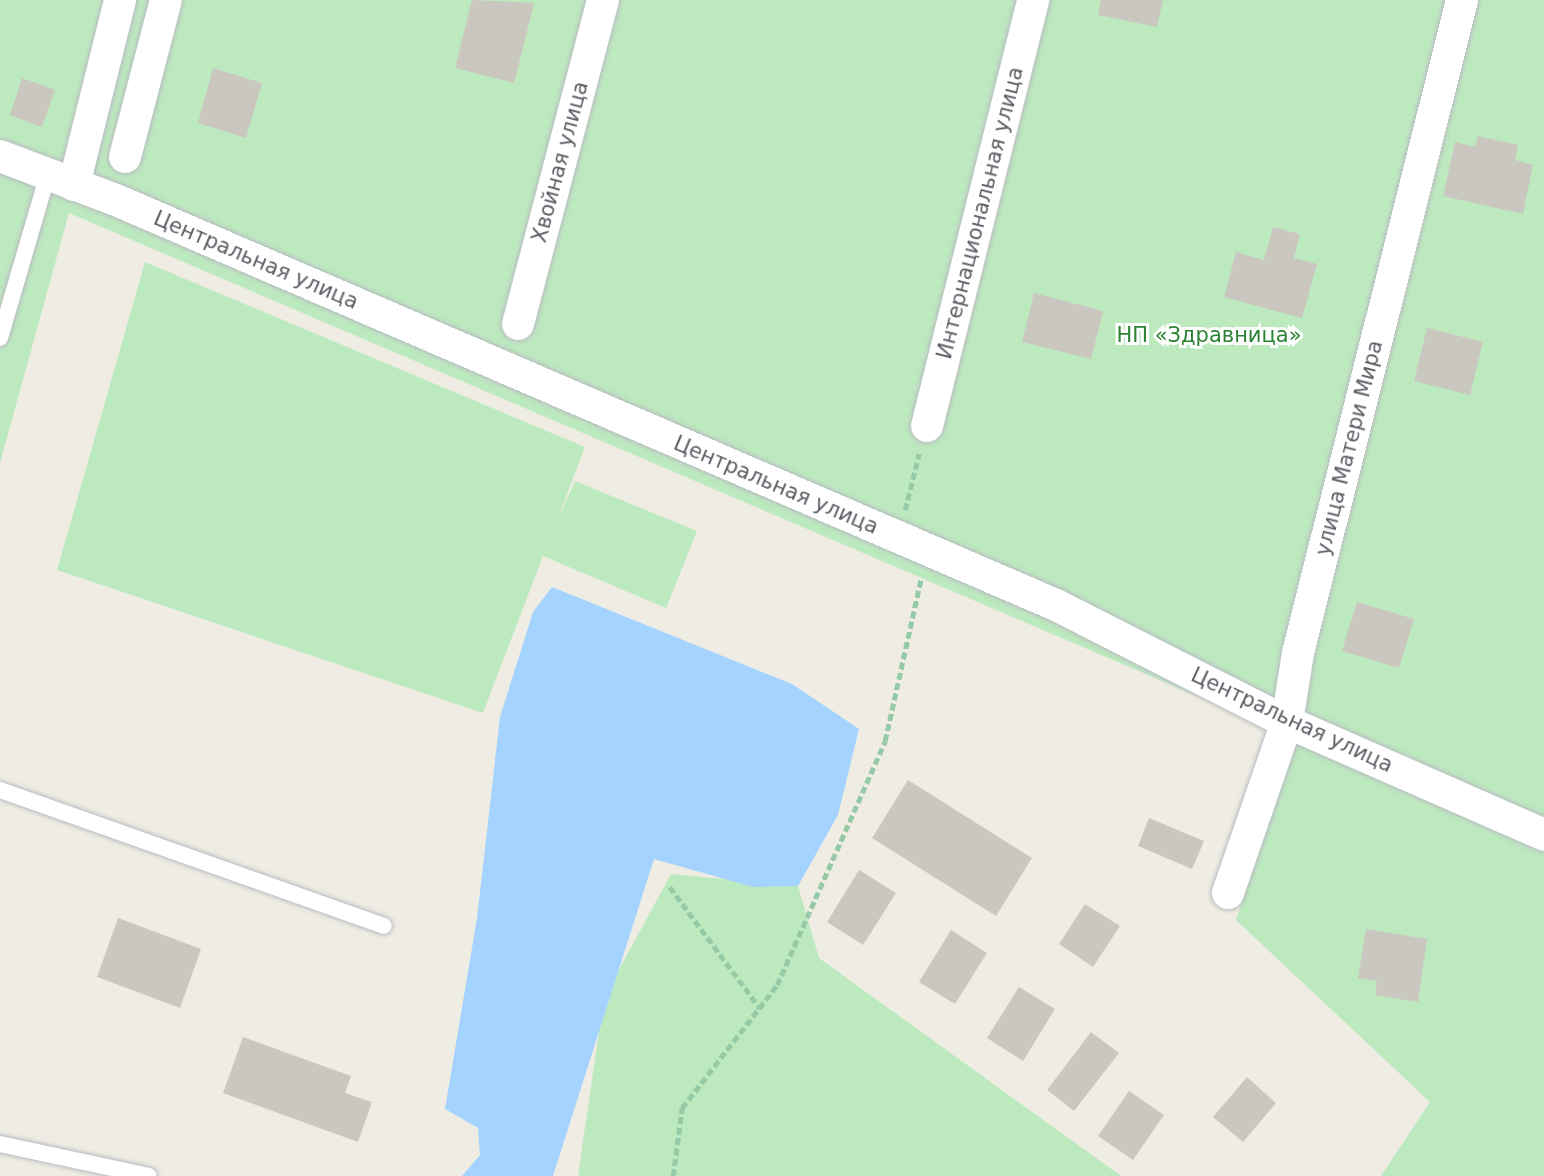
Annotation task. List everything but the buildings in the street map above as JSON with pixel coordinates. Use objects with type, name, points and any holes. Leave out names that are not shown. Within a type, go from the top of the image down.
[{"type":"street","points":[[61,179],[120,0]]},
{"type":"street","points":[[125,157],[166,0]]},
{"type":"street","name":"Хвойная улица","points":[[518,324],[603,0]]},
{"type":"street","name":"Интернациональная улица","points":[[927,426],[1033,0]]},
{"type":"street","name":"улица Матери Мира","points":[[1228,892],[1287,722],[1298,653],[1462,0]]},
{"type":"street","name":"Центральная улица","points":[[1,155],[1056,605],[1287,722],[1544,835]]},
{"type":"lane","points":[[0,338],[61,179]]},
{"type":"lane","points":[[0,790],[384,926]]},
{"type":"lane","points":[[0,1144],[149,1176]]},
{"type":"path","points":[[897,537],[927,426]]},
{"type":"path","points":[[673,1176],[682,1108],[777,985],[885,741],[928,550]]},
{"type":"path","points":[[670,887],[760,1008]]},
{"type":"green space","name":"НП «Здравница»","points":[[0,0],[1544,0],[1544,1176],[1381,1176],[1430,1102],[1236,920],[1293,737],[69,213],[0,463]]},
{"type":"green space","points":[[145,262],[585,447],[557,521],[575,481],[697,531],[666,608],[543,556],[483,713],[57,570]]},
{"type":"green space","points":[[671,874],[798,886],[819,958],[1121,1176],[578,1176],[604,997]]},
{"type":"water","points":[[552,587],[792,684],[859,729],[838,815],[798,886],[753,887],[654,859],[553,1176],[462,1176],[480,1155],[478,1128],[445,1109],[477,918],[500,717],[533,612]]}]
